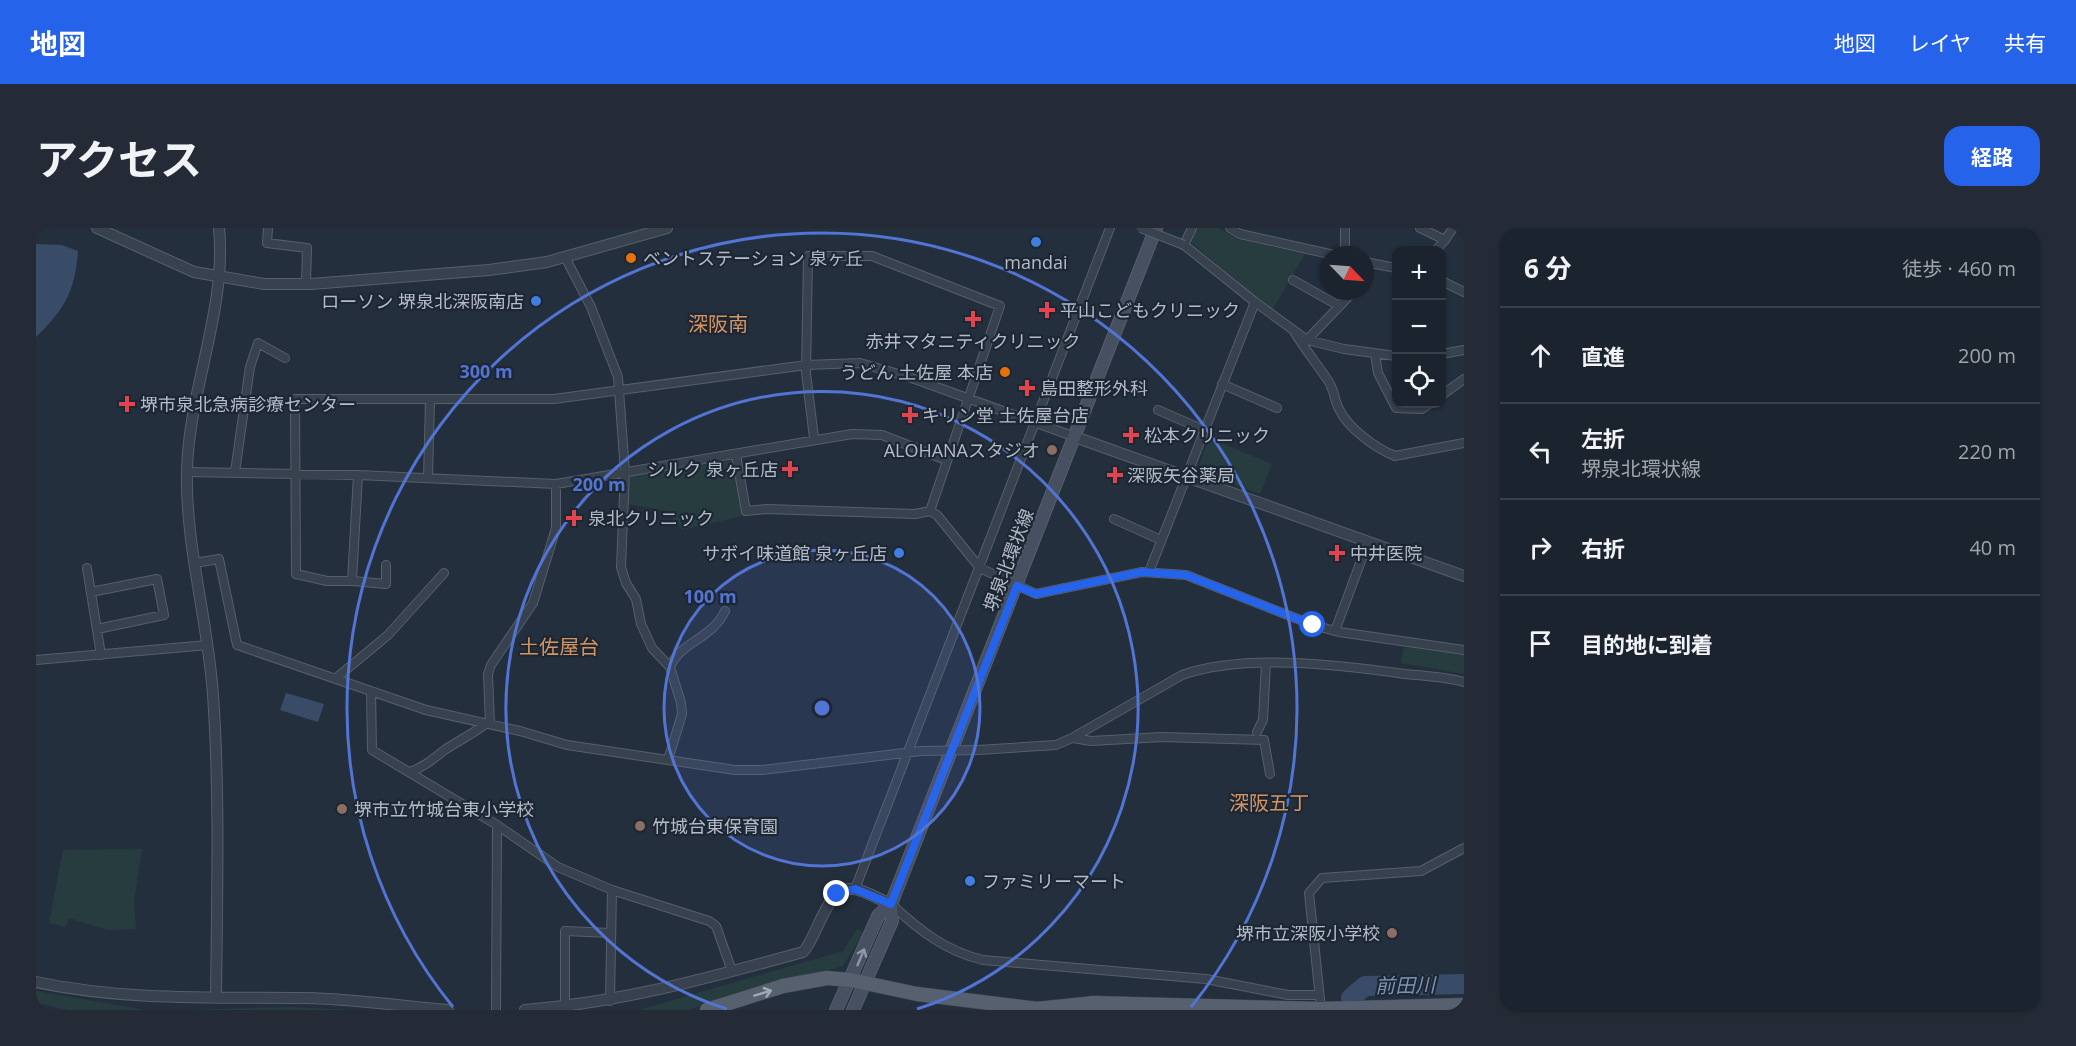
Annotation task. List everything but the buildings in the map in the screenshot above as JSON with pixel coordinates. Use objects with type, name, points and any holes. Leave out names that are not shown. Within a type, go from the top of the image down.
[{"type":"main road","name":"堺泉北環状線","points":[[853,1010],[892,921],[891,904],[1156,228]]},
{"type":"main road","name":"堺泉北環状線","points":[[836,1010],[878,916],[891,904]]},
{"type":"main road","points":[[707,1010],[804,981],[827,978],[851,980],[917,994],[1047,1010]]},
{"type":"main road","points":[[1037,1009],[1094,1003],[1320,1002],[1464,1005]]},
{"type":"street","points":[[97,228],[163,259],[219,278],[264,284],[306,284],[489,270],[566,259],[667,228]]},
{"type":"street","points":[[216,998],[213,707],[208,645],[195,563],[187,472],[189,439],[219,278],[219,228]]},
{"type":"street","points":[[268,228],[267,243],[307,248],[306,284]]},
{"type":"street","points":[[855,889],[1110,228]]},
{"type":"street","points":[[1141,228],[1185,245],[1255,302],[1307,340],[1392,356]]},
{"type":"street","points":[[1185,245],[1192,228]]},
{"type":"street","points":[[1230,228],[1240,234],[1320,252]]},
{"type":"street","points":[[1264,239],[1267,228]]},
{"type":"street","points":[[1345,228],[1345,246]]},
{"type":"street","points":[[1420,228],[1445,240]]},
{"type":"street","points":[[1440,246],[1453,228]]},
{"type":"street","points":[[814,438],[806,365],[808,256],[872,256],[1000,306],[930,511]]},
{"type":"street","points":[[566,259],[608,346],[620,392],[625,472],[621,567],[652,648],[670,667],[681,703],[682,714],[668,760]]},
{"type":"street","points":[[1374,264],[1392,267]]},
{"type":"street","points":[[1293,280],[1339,306]]},
{"type":"street","points":[[1446,283],[1464,292]]},
{"type":"street","points":[[1307,340],[1345,300]]},
{"type":"street","points":[[1149,572],[1255,302]]},
{"type":"street","points":[[1293,330],[1311,360],[1327,379],[1340,412],[1350,425],[1388,453],[1395,456],[1464,443]]},
{"type":"street","points":[[235,472],[250,367],[258,343],[285,358]]},
{"type":"street","points":[[1446,353],[1464,350]]},
{"type":"street","points":[[1375,354],[1378,373],[1392,400]]},
{"type":"street","points":[[386,565],[386,584],[327,581],[296,574],[295,399],[554,399],[620,392],[806,365],[860,363],[909,377],[1464,576]]},
{"type":"street","points":[[1446,392],[1464,379]]},
{"type":"street","points":[[1222,384],[1277,408]]},
{"type":"street","points":[[428,478],[430,400]]},
{"type":"street","points":[[1396,408],[1423,408]]},
{"type":"street","points":[[1158,410],[1204,430]]},
{"type":"street","points":[[187,472],[428,478],[556,484],[736,455],[814,438],[852,434],[882,435],[946,460]]},
{"type":"street","points":[[736,455],[746,511],[778,509],[915,514],[930,511],[937,515],[980,568],[1036,594],[1149,572],[1186,575],[1335,631],[1464,650]]},
{"type":"street","points":[[352,581],[358,476]]},
{"type":"street","points":[[489,724],[488,674],[490,665],[533,603],[555,528],[556,484]]},
{"type":"street","points":[[1114,519],[1161,540]]},
{"type":"street","points":[[1335,631],[1368,542]]},
{"type":"street","points":[[195,563],[219,559],[237,645],[426,710],[567,745],[735,770],[762,770],[909,750],[978,750],[1056,745],[1182,675],[1196,670],[1248,663],[1373,669],[1464,682]]},
{"type":"street","points":[[87,568],[101,655]]},
{"type":"street","points":[[335,679],[388,635],[444,573]]},
{"type":"street","points":[[91,592],[157,579],[164,615],[97,629]]},
{"type":"street","points":[[670,667],[673,660],[687,647],[705,637],[725,611]]},
{"type":"street","points":[[36,660],[208,645]]},
{"type":"street","points":[[1257,732],[1263,720],[1266,663]]},
{"type":"street","points":[[371,691],[372,750],[497,825],[558,867],[612,890],[709,921],[716,926],[732,971]]},
{"type":"street","points":[[411,772],[429,765],[444,750],[489,724]]},
{"type":"street","points":[[1072,738],[1091,741],[1161,736],[1264,740],[1270,774]]},
{"type":"street","points":[[496,1010],[497,825]]},
{"type":"street","points":[[525,1010],[610,1001],[673,988],[803,951],[810,944],[831,900],[837,894],[855,889],[891,904],[917,929],[943,946],[983,960],[1206,979],[1320,1002],[1309,893],[1322,878],[1421,871],[1464,848]]},
{"type":"street","points":[[610,1001],[612,890]]},
{"type":"street","points":[[565,1007],[565,931],[611,933]]},
{"type":"street","points":[[36,982],[137,997],[308,998],[448,1010]]},
{"type":"green space","points":[[1195,228],[1219,228],[1237,239],[1305,254],[1273,309],[1257,300],[1192,243]]},
{"type":"green space","points":[[1209,438],[1272,464],[1260,494],[1197,471]]},
{"type":"green space","points":[[733,460],[743,516],[682,530],[667,511],[627,504],[627,481],[632,476]]},
{"type":"green space","points":[[1404,647],[1464,655],[1464,674],[1401,663]]},
{"type":"green space","points":[[142,849],[134,901],[136,929],[108,930],[69,918],[66,927],[49,923],[63,850]]},
{"type":"green space","points":[[857,929],[863,933],[843,966],[686,1010],[638,1010],[843,951]]},
{"type":"green space","points":[[36,991],[145,1010],[69,1010],[36,1003]]},
{"type":"green space","points":[[289,1007],[352,1010],[189,1010]]},
{"type":"water","points":[[36,244],[62,245],[78,251],[77,265],[67,299],[36,337]]},
{"type":"water","points":[[286,693],[324,704],[318,722],[280,710]]},
{"type":"waterway","name":"前田川","points":[[1351,998],[1365,986],[1464,984]]},
{"type":"place","name":"mandai","points":[[1036,242]]},
{"type":"place","name":"ベントステーション 泉ヶ丘","points":[[631,258]]},
{"type":"place","name":"ローソン 堺泉北深阪南店","points":[[536,301]]},
{"type":"place","name":"平山こどもクリニック","points":[[1047,310]]},
{"type":"place","name":"赤井マタニティクリニック","points":[[973,319]]},
{"type":"place","name":"うどん 土佐屋 本店","points":[[1005,372]]},
{"type":"place","name":"島田整形外科","points":[[1027,388]]},
{"type":"place","name":"堺市泉北急病診療センター","points":[[127,404]]},
{"type":"place","name":"キリン堂 土佐屋台店","points":[[910,415]]},
{"type":"place","name":"松本クリニック","points":[[1131,435]]},
{"type":"place","name":"ALOHANAスタジオ","points":[[1052,450]]},
{"type":"place","name":"シルク 泉ヶ丘店","points":[[790,469]]},
{"type":"place","name":"深阪矢谷薬局","points":[[1115,475]]},
{"type":"place","name":"泉北クリニック","points":[[574,518]]},
{"type":"place","name":"サボイ味道館 泉ヶ丘店","points":[[899,553]]},
{"type":"place","name":"中井医院","points":[[1337,553]]},
{"type":"place","name":"堺市立竹城台東小学校","points":[[342,809]]},
{"type":"place","name":"竹城台東保育園","points":[[640,826]]},
{"type":"place","name":"ファミリーマート","points":[[970,881]]},
{"type":"place","name":"堺市立深阪小学校","points":[[1392,933]]},
{"type":"district","name":"深阪南","points":[[718,323]]},
{"type":"district","name":"土佐屋台","points":[[559,646]]},
{"type":"district","name":"深阪五丁","points":[[1269,802]]},
{"type":"route","points":[[837,894],[855,889],[891,904],[1017,586],[1036,594],[1142,572],[1186,575],[1313,625]]}]
